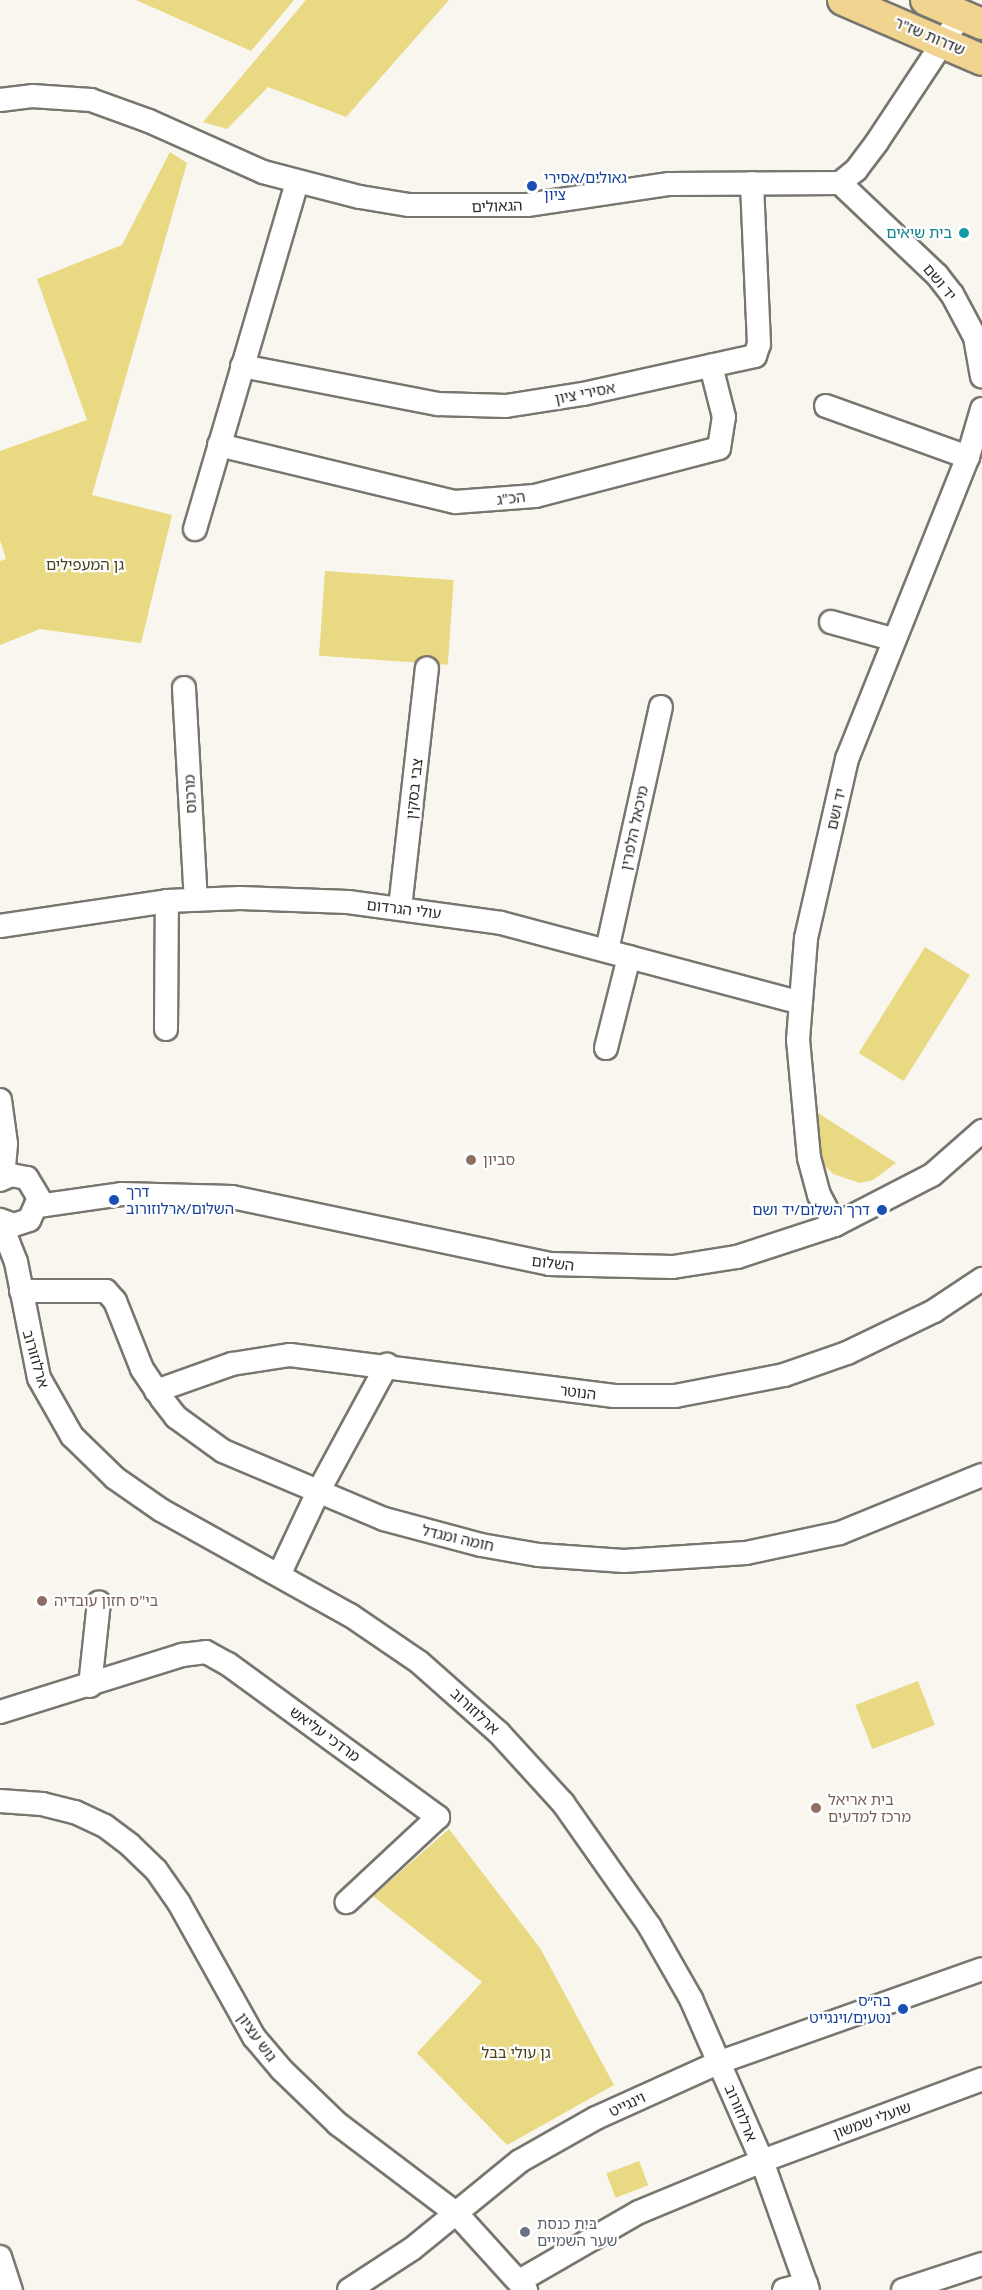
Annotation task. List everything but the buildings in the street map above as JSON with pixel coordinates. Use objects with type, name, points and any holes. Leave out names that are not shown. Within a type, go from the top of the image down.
[{"type":"main road","name":"שדרות שז\"ר","points":[[843,0],[945,42],[982,60]]},
{"type":"main road","name":"שדרות שז\"ר","points":[[926,0],[971,20]]},
{"type":"street","points":[[840,183],[856,170],[945,42],[971,20]]},
{"type":"street","name":"הגאולים","points":[[0,100],[43,96],[91,100],[297,183],[410,205],[476,207],[527,205],[669,184],[840,183]]},
{"type":"street","points":[[195,529],[297,183]]},
{"type":"street","name":"אסירי ציון","points":[[242,366],[428,403],[506,406],[583,394],[755,356],[759,345],[752,183]]},
{"type":"street","name":"יד ושם","points":[[840,183],[937,274],[952,294],[975,337],[982,376]]},
{"type":"street","name":"הכ\"ג","points":[[219,445],[455,502],[535,496],[719,448],[724,417],[711,366]]},
{"type":"street","points":[[826,406],[968,457]]},
{"type":"street","name":"יד ושם","points":[[835,1225],[819,1195],[808,1158],[798,1002],[806,938],[847,759],[892,639],[968,457],[982,409]]},
{"type":"street","points":[[831,622],[892,639]]},
{"type":"street","name":"צבי בסקין","points":[[400,908],[427,669]]},
{"type":"street","name":"מרכוס","points":[[184,688],[196,900]]},
{"type":"street","name":"מיכאל הלפרין","points":[[607,950],[661,707]]},
{"type":"street","name":"עולי הגרדום","points":[[0,926],[166,901],[303,900],[400,908],[501,923],[798,1002]]},
{"type":"street","points":[[166,901],[166,1029]]},
{"type":"street","points":[[606,1048],[630,957]]},
{"type":"street","points":[[0,1100],[6,1144],[2,1179]]},
{"type":"street","name":"השלום","points":[[2,1179],[30,1181],[48,1192],[95,1196],[232,1197],[504,1257],[609,1268],[673,1267],[737,1257],[835,1225],[932,1175],[982,1131]]},
{"type":"street","points":[[6,1144],[15,1166],[30,1181],[34,1213]]},
{"type":"street","name":"השלום","points":[[0,1220],[14,1225],[34,1213],[95,1196]]},
{"type":"street","name":"ארלוזורוב","points":[[16,1262],[18,1235],[34,1213]]},
{"type":"street","name":"ארלוזורוב","points":[[0,1220],[16,1262],[39,1378],[72,1436],[115,1478],[161,1510],[350,1615],[419,1662],[499,1733],[562,1803],[650,1927],[720,2062],[762,2161],[807,2287]]},
{"type":"street","name":"הנוטר","points":[[156,1391],[252,1359],[290,1355],[387,1365],[561,1390],[675,1396],[784,1375],[847,1353],[934,1311],[982,1279]]},
{"type":"street","name":"חומה ומגדל","points":[[21,1291],[106,1291],[156,1391],[176,1417],[223,1451],[384,1518],[481,1545],[539,1555],[659,1561],[746,1553],[840,1533],[982,1475]]},
{"type":"street","points":[[279,1575],[318,1492],[387,1365]]},
{"type":"street","points":[[90,1686],[99,1602]]},
{"type":"street","name":"מרדכי עליאש","points":[[0,1712],[90,1686],[182,1655],[206,1652],[228,1664],[438,1816],[347,1902]]},
{"type":"street","name":"גוש עציון","points":[[0,1801],[42,1804],[75,1812],[105,1826],[130,1845],[156,1870],[179,1903],[242,2017],[282,2070],[338,2124],[457,2214],[524,2285]]},
{"type":"street","name":"וינגייט","points":[[942,1986],[982,1959]]},
{"type":"street","name":"וינגייט","points":[[349,2290],[457,2214],[520,2162],[565,2135],[720,2062],[942,1986],[982,1969]]},
{"type":"street","name":"שועלי שמשון","points":[[524,2285],[639,2212],[762,2161],[982,2079]]},
{"type":"street","points":[[0,2256],[11,2290]]},
{"type":"street","points":[[903,2290],[982,2264]]},
{"type":"street","points":[[784,2290],[807,2287]]},
{"type":"green space","points":[[136,0],[294,0],[251,51]]},
{"type":"green space","points":[[306,0],[449,0],[346,117],[268,87],[227,129],[203,122]]},
{"type":"green space","name":"גן המעפילים","points":[[170,152],[187,163],[92,495],[172,515],[141,643],[40,629],[0,645],[0,561],[6,559],[0,540],[0,451],[87,420],[37,279],[122,245]]},
{"type":"green space","points":[[325,571],[454,580],[448,665],[319,656]]},
{"type":"green space","points":[[925,947],[970,975],[904,1081],[859,1053]]},
{"type":"green space","points":[[815,1111],[896,1163],[873,1180],[860,1183],[833,1174],[825,1166],[821,1152]]},
{"type":"green space","points":[[918,1681],[935,1725],[872,1749],[855,1705]]},
{"type":"green space","name":"גן עולי בבל","points":[[449,1829],[540,1948],[614,2085],[507,2145],[417,2053],[482,1982],[373,1896]]},
{"type":"green space","points":[[639,2161],[648,2185],[616,2198],[606,2174]]},
{"type":"place","name":"גאולים/אסירי ציון","points":[[532,186]]},
{"type":"place","name":"בית שיאים","points":[[964,233]]},
{"type":"place","name":"סביון","points":[[471,1160]]},
{"type":"place","name":"דרך השלום/ארלוזורוב","points":[[114,1200]]},
{"type":"place","name":"דרך השלום/יד ושם","points":[[882,1210]]},
{"type":"place","name":"בי\"ס חזון עובדיה","points":[[42,1601]]},
{"type":"place","name":"בית אריאל מרכז למדעים","points":[[816,1808]]},
{"type":"place","name":"בה״ס נטעים/וינגייט","points":[[903,2009]]},
{"type":"place","name":"בית כנסת שער השמיים","points":[[525,2232]]}]
